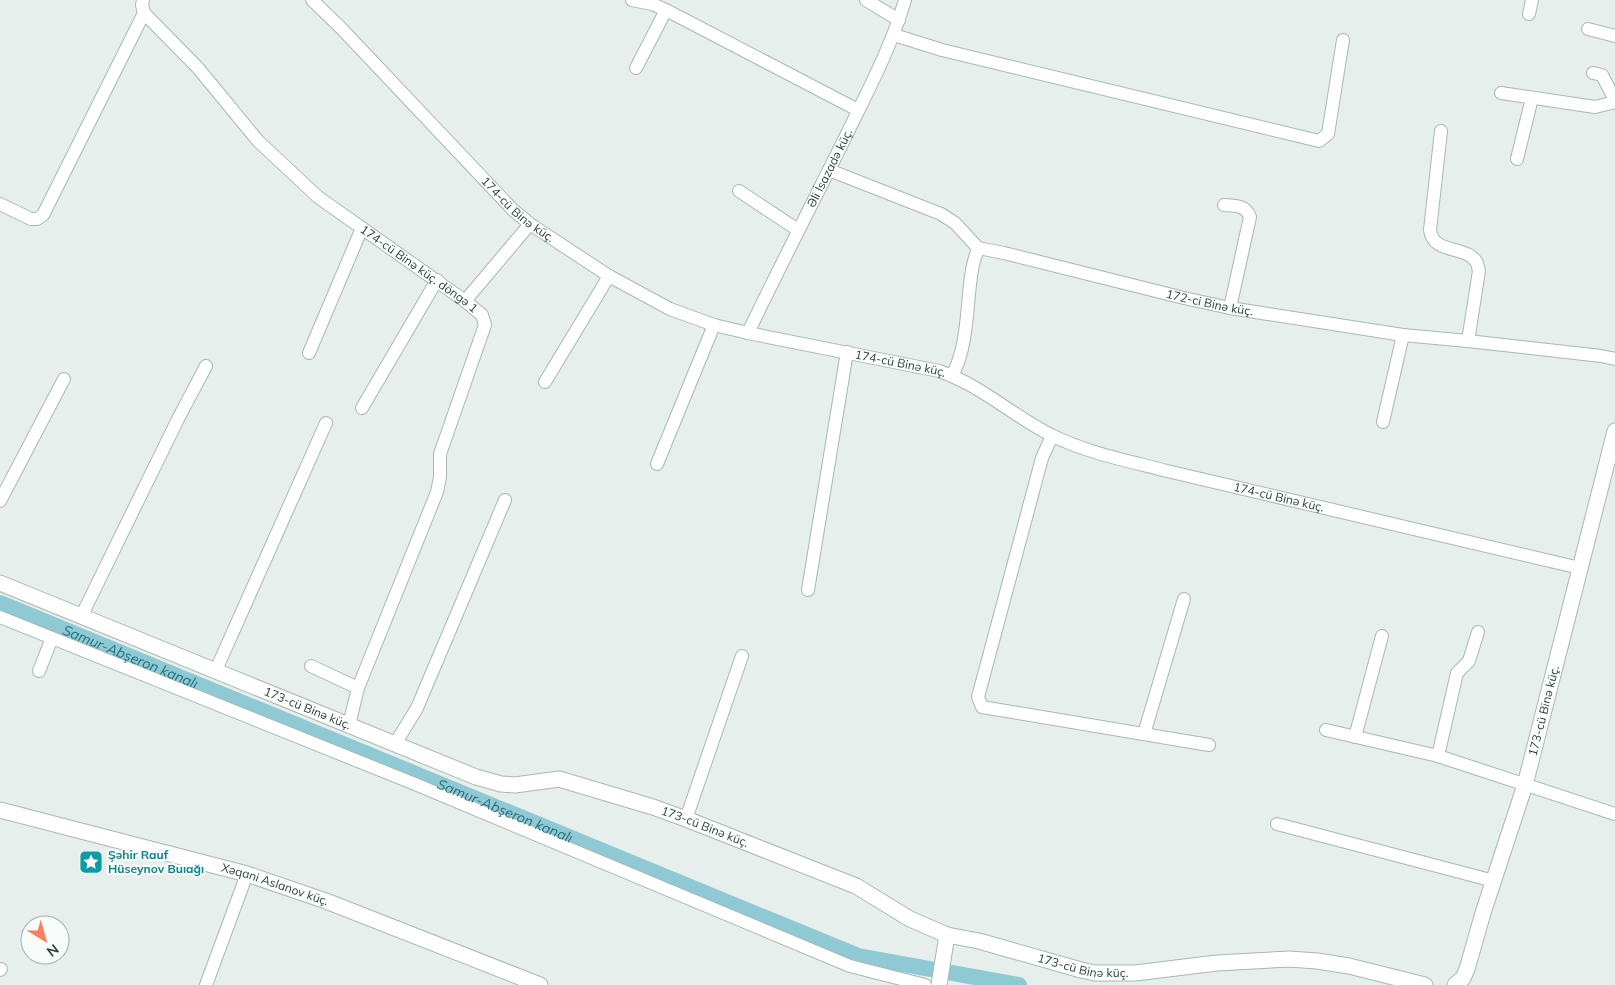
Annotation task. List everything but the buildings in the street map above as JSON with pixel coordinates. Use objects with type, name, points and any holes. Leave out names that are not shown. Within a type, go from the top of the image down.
[{"type":"street","name":"174-cü Binə küç.","points":[[312,0],[340,27],[513,210],[530,224],[609,276],[670,309],[714,325],[748,333],[939,371],[952,376],[1052,436],[1099,453],[1167,471],[1580,568]]},
{"type":"street","points":[[632,0],[652,4],[666,10],[858,110]]},
{"type":"street","points":[[866,0],[899,20]]},
{"type":"street","name":"Əli İsazadə küç.","points":[[748,333],[894,35],[905,0]]},
{"type":"street","points":[[1529,14],[1532,0]]},
{"type":"street","points":[[0,204],[30,220],[44,215],[143,6]]},
{"type":"street","name":"174-cü Binə küç. döngə 1","points":[[143,6],[198,68],[258,141],[318,197],[437,280],[482,315],[485,326],[440,454],[438,492],[358,688],[349,725]]},
{"type":"street","points":[[636,68],[666,10]]},
{"type":"street","points":[[1588,29],[1615,36]]},
{"type":"street","points":[[894,35],[942,50],[1319,141],[1328,134],[1343,40]]},
{"type":"street","points":[[1501,93],[1595,106],[1615,101],[1602,75],[1593,73]]},
{"type":"street","points":[[1517,159],[1532,98]]},
{"type":"street","points":[[1441,132],[1430,237],[1438,244],[1470,256],[1477,263],[1479,271],[1468,341]]},
{"type":"street","points":[[828,170],[941,214],[960,228],[978,248],[972,268],[962,352],[952,376]]},
{"type":"street","points":[[739,191],[798,230]]},
{"type":"street","points":[[1224,204],[1248,210],[1250,218],[1230,308]]},
{"type":"street","points":[[466,301],[530,224]]},
{"type":"street","points":[[309,354],[362,228]]},
{"type":"street","name":"172-ci Binə küç.","points":[[978,248],[1230,308],[1404,335],[1615,359]]},
{"type":"street","points":[[545,382],[609,276]]},
{"type":"street","points":[[362,408],[437,280]]},
{"type":"street","points":[[657,464],[714,325]]},
{"type":"street","points":[[1383,422],[1404,335]]},
{"type":"street","points":[[808,590],[847,352]]},
{"type":"street","points":[[81,617],[206,366]]},
{"type":"street","points":[[0,501],[64,379]]},
{"type":"street","points":[[216,670],[326,423]]},
{"type":"street","name":"173-cü Binə küç.","points":[[1457,985],[1464,978],[1525,785],[1615,431]]},
{"type":"street","points":[[1052,436],[1042,458],[978,697],[982,707],[1209,746]]},
{"type":"street","points":[[395,744],[417,708],[505,500]]},
{"type":"street","name":"173-cü Binə küç.","points":[[0,584],[476,777],[501,784],[559,779],[686,819],[856,886],[910,918],[947,935],[979,941],[1060,965],[1095,973],[1135,973],[1218,963],[1289,959],[1317,960],[1425,985]]},
{"type":"street","points":[[1144,734],[1184,599]]},
{"type":"street","points":[[0,617],[415,784],[850,966],[925,985]]},
{"type":"street","points":[[1438,756],[1457,673],[1469,661],[1478,632]]},
{"type":"street","points":[[1355,736],[1382,636]]},
{"type":"street","points":[[39,671],[52,638]]},
{"type":"street","points":[[686,819],[742,656]]},
{"type":"street","points":[[311,666],[358,688]]},
{"type":"street","points":[[1326,730],[1438,756],[1615,814]]},
{"type":"street","name":"Xəqani Aslanov küç.","points":[[0,810],[247,874],[326,901],[540,985]]},
{"type":"street","points":[[1277,824],[1494,881]]},
{"type":"street","points":[[206,985],[247,874]]},
{"type":"street","points":[[939,985],[947,935]]},
{"type":"waterway","name":"Samur-Abşeron kanalı","points":[[0,603],[858,956],[1019,985]]},
{"type":"place","name":"Şəhir Rauf Hüseynov Buıağı","points":[[91,862]]}]
